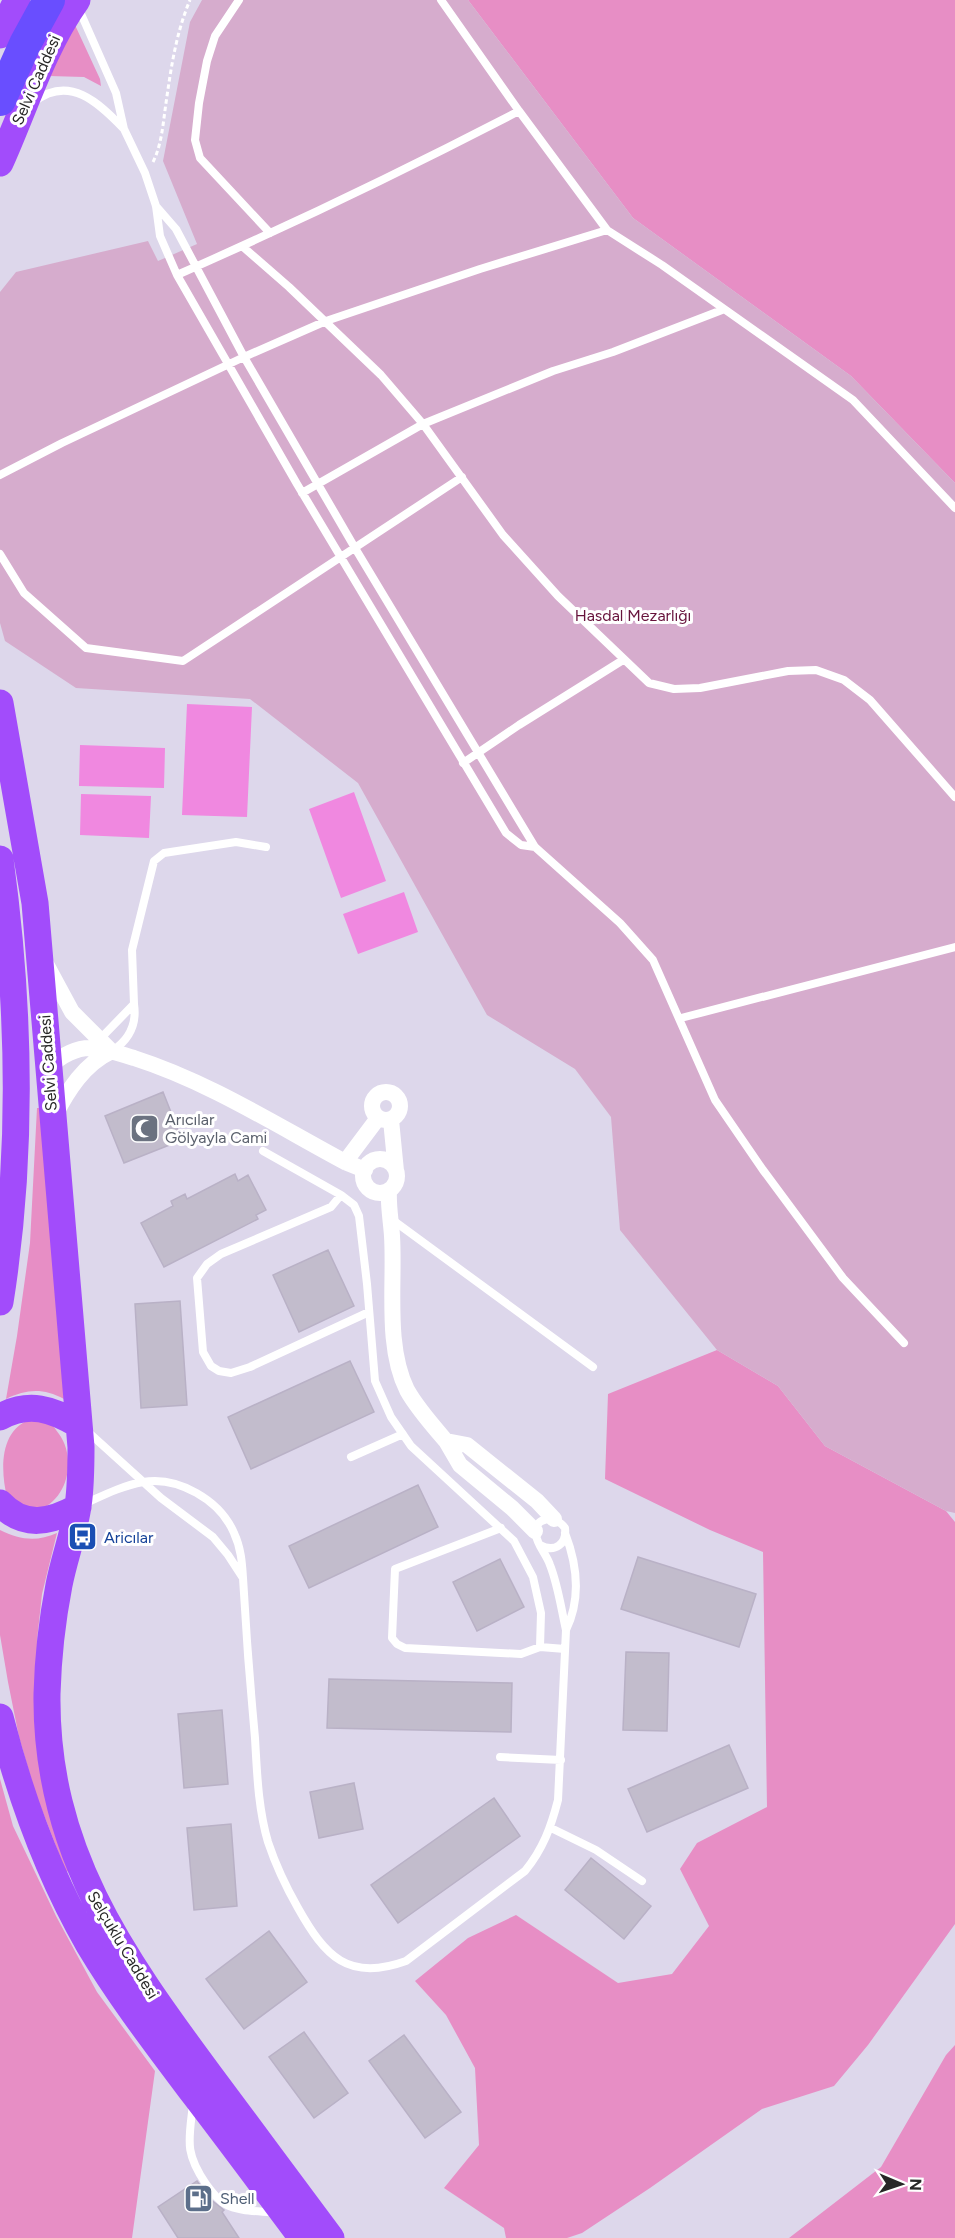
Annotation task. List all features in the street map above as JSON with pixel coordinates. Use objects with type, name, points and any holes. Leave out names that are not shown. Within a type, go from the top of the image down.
[{"type":"highway","points":[[11,106],[25,44],[67,1]]},
{"type":"main road","points":[[0,35],[17,0]]},
{"type":"main road","name":"Selvi Caddesi","points":[[0,163],[11,106]]},
{"type":"main road","name":"Selvi Caddesi","points":[[0,703],[35,903],[80,1425]]},
{"type":"main road","name":"Selvi Caddesi","points":[[0,859],[10,944],[7,1017],[14,1141],[13,1190],[6,1267],[0,1302]]},
{"type":"main road","points":[[7,1017],[25,1015],[35,1008],[44,996]]},
{"type":"main road","points":[[14,1141],[21,1110],[33,1085],[49,1067]]},
{"type":"main road","points":[[0,1417],[10,1411],[27,1407],[45,1408],[62,1414],[80,1425]]},
{"type":"main road","name":"Selçuklu Caddesi","points":[[80,1425],[81,1458],[78,1507],[59,1584],[50,1634],[47,1695],[53,1776],[62,1816],[76,1858],[97,1906],[149,1991],[331,2238]]},
{"type":"main road","points":[[0,1503],[21,1519],[36,1522],[52,1519],[78,1507]]},
{"type":"main road","name":"Selçuklu Caddesi","points":[[0,1718],[14,1770],[31,1818],[73,1914],[128,2007],[302,2238]]},
{"type":"street","points":[[40,954],[72,1012],[112,1051]]},
{"type":"street","points":[[49,1067],[58,1058],[80,1049],[98,1048],[112,1051],[194,1080],[345,1162],[365,1170]]},
{"type":"street","points":[[53,1120],[77,1079],[99,1057],[112,1051]]},
{"type":"street","points":[[345,1162],[385,1119],[396,1171],[396,1182],[389,1190],[378,1192],[369,1188],[364,1178],[369,1164],[379,1159],[390,1162],[396,1171]]},
{"type":"street","points":[[389,1190],[394,1333],[398,1363],[407,1390],[446,1441],[460,1465],[512,1508],[538,1538]]},
{"type":"street","points":[[446,1441],[467,1445],[537,1501],[554,1519]]},
{"type":"lane","points":[[239,0],[212,44],[199,103],[195,140],[200,158],[270,233]]},
{"type":"lane","points":[[441,0],[607,230],[662,265],[722,310],[853,400],[955,508]]},
{"type":"lane","points":[[67,1],[116,93],[124,129],[145,173],[156,206],[160,236],[177,275],[302,493],[506,833],[521,845],[534,847]]},
{"type":"lane","points":[[11,106],[38,99],[53,92],[73,91],[91,98],[124,129]]},
{"type":"lane","points":[[177,275],[270,233],[519,111]]},
{"type":"lane","points":[[156,206],[176,229],[244,357],[534,847],[620,923],[653,960],[681,1018],[715,1100],[843,1278],[904,1343]]},
{"type":"lane","points":[[0,475],[227,365],[326,321],[480,269],[607,230]]},
{"type":"lane","points":[[242,246],[326,321],[381,375],[423,424],[503,535],[558,596],[649,683],[674,689],[700,688],[788,671],[816,670],[844,680],[870,700],[955,797]]},
{"type":"lane","points":[[302,493],[423,424],[553,371],[612,352],[722,310]]},
{"type":"lane","points":[[0,554],[24,593],[86,648],[183,661],[462,477]]},
{"type":"lane","points":[[464,763],[623,660]]},
{"type":"lane","points":[[112,1051],[126,1040],[134,1023],[132,950],[154,861],[164,853],[236,842],[266,847]]},
{"type":"lane","points":[[681,1018],[955,947]]},
{"type":"lane","points":[[100,1039],[134,1004]]},
{"type":"lane","points":[[263,1151],[341,1195],[354,1205],[358,1216],[375,1381],[391,1417],[411,1446],[514,1541],[533,1577],[541,1613],[540,1647]]},
{"type":"lane","points":[[341,1195],[331,1207],[221,1254],[207,1264],[198,1278],[203,1352],[211,1365],[219,1371],[231,1373],[250,1367],[369,1312]]},
{"type":"lane","points":[[390,1218],[593,1367]]},
{"type":"lane","points":[[80,1425],[161,1498],[213,1537],[243,1578]]},
{"type":"lane","points":[[351,1457],[403,1434]]},
{"type":"lane","points":[[78,1507],[126,1486],[145,1482],[167,1482],[200,1495],[224,1517],[233,1531],[241,1553],[259,1793],[268,1840],[281,1878],[314,1935],[329,1954],[348,1964],[365,1968],[387,1968],[406,1961],[525,1871],[539,1854],[551,1828],[558,1800],[561,1760],[566,1630],[550,1562],[538,1538],[540,1522],[554,1519],[562,1524],[566,1533],[575,1572],[575,1600],[566,1630]]},
{"type":"lane","points":[[501,1528],[395,1569],[392,1638],[405,1648],[521,1654],[540,1647],[565,1649]]},
{"type":"lane","points":[[538,1538],[550,1549],[563,1542],[566,1533]]},
{"type":"lane","points":[[500,1757],[561,1760]]},
{"type":"lane","points":[[551,1828],[596,1850],[642,1881]]},
{"type":"lane","points":[[194,2095],[189,2142],[194,2166],[213,2192],[226,2205],[251,2211],[284,2213]]},
{"type":"path","points":[[145,173],[154,161],[160,146],[174,47],[190,0]]},
{"type":"shaded area","points":[[468,0],[955,0],[955,483],[851,376],[633,218]]},
{"type":"shaded area","points":[[75,25],[100,79],[101,86],[84,77],[49,76]]},
{"type":"shaded area","points":[[187,704],[252,707],[247,817],[182,815]]},
{"type":"shaded area","points":[[80,745],[165,748],[164,788],[79,786]]},
{"type":"shaded area","points":[[354,792],[386,881],[341,898],[309,809]]},
{"type":"shaded area","points":[[81,794],[151,796],[149,838],[80,835]]},
{"type":"shaded area","points":[[404,892],[418,932],[358,954],[343,914]]},
{"type":"shaded area","points":[[37,1108],[41,1108],[64,1399],[35,1391],[6,1399],[30,1243]]},
{"type":"shaded area","points":[[717,1350],[778,1386],[825,1446],[946,1511],[955,1522],[955,1924],[868,2045],[834,2086],[762,2109],[582,2233],[567,2238],[506,2238],[504,2228],[444,2188],[479,2145],[475,2068],[446,2015],[415,1981],[468,1938],[516,1915],[618,1983],[672,1974],[709,1926],[680,1869],[697,1843],[767,1807],[763,1552],[710,1530],[605,1479],[608,1394]]},
{"type":"shaded area","points":[[32,1419],[50,1423],[59,1434],[68,1455],[68,1467],[62,1489],[47,1506],[36,1511],[7,1497],[3,1474],[8,1440],[21,1424]]},
{"type":"shaded area","points":[[0,1530],[28,1539],[42,1538],[57,1533],[42,1594],[37,1640],[69,1871],[66,1872],[35,1792],[19,1737],[8,1682],[0,1635]]},
{"type":"shaded area","points":[[0,1779],[13,1826],[56,1916],[97,1992],[155,2071],[132,2238],[0,2238]]},
{"type":"shaded area","points":[[955,2045],[955,2238],[789,2238],[881,2167],[946,2055]]},
{"type":"green space","name":"Hasdal Mezarlığı","points":[[202,0],[468,0],[633,218],[851,376],[955,483],[955,1513],[946,1511],[825,1446],[778,1386],[717,1350],[620,1230],[611,1117],[575,1069],[487,1015],[358,783],[250,699],[76,688],[5,641],[0,623],[0,292],[16,272],[148,241],[158,261],[197,244],[163,161],[190,22]]},
{"type":"building","name":"Arıcılar Gölyayla Cami","points":[[163,1092],[182,1140],[124,1163],[105,1116]]},
{"type":"building","points":[[235,1174],[238,1181],[248,1175],[266,1210],[256,1215],[258,1219],[164,1267],[141,1223],[173,1206],[171,1201],[185,1194],[187,1199]]},
{"type":"building","points":[[328,1250],[354,1306],[299,1332],[273,1275]]},
{"type":"building","points":[[180,1301],[187,1405],[141,1408],[135,1304]]},
{"type":"building","points":[[350,1361],[374,1412],[251,1469],[228,1417]]},
{"type":"building","points":[[418,1485],[438,1527],[309,1588],[289,1546]]},
{"type":"building","points":[[638,1557],[756,1594],[739,1647],[621,1609]]},
{"type":"building","points":[[500,1559],[524,1607],[477,1631],[453,1582]]},
{"type":"building","points":[[626,1652],[669,1653],[667,1731],[623,1730]]},
{"type":"building","points":[[329,1679],[512,1683],[511,1732],[327,1728]]},
{"type":"building","points":[[222,1710],[228,1784],[184,1788],[178,1714]]},
{"type":"building","points":[[729,1745],[748,1788],[647,1832],[628,1789]]},
{"type":"building","points":[[354,1783],[363,1829],[319,1838],[310,1792]]},
{"type":"building","points":[[494,1798],[520,1836],[398,1923],[371,1885]]},
{"type":"building","points":[[231,1824],[237,1906],[194,1910],[187,1828]]},
{"type":"building","points":[[591,1858],[651,1906],[624,1939],[565,1890]]},
{"type":"building","points":[[269,1931],[307,1982],[244,2029],[206,1979]]},
{"type":"building","points":[[304,2032],[348,2093],[314,2118],[269,2057]]},
{"type":"building","points":[[404,2035],[461,2112],[425,2138],[369,2061]]},
{"type":"building","points":[[197,2181],[210,2199],[224,2210],[222,2212],[239,2238],[178,2238],[158,2207]]},
{"type":"place","name":"Arıcılar Gölyayla Cami","points":[[144,1128]]},
{"type":"place","name":"Aricılar","points":[[83,1537]]},
{"type":"place","name":"Shell","points":[[199,2198]]}]
